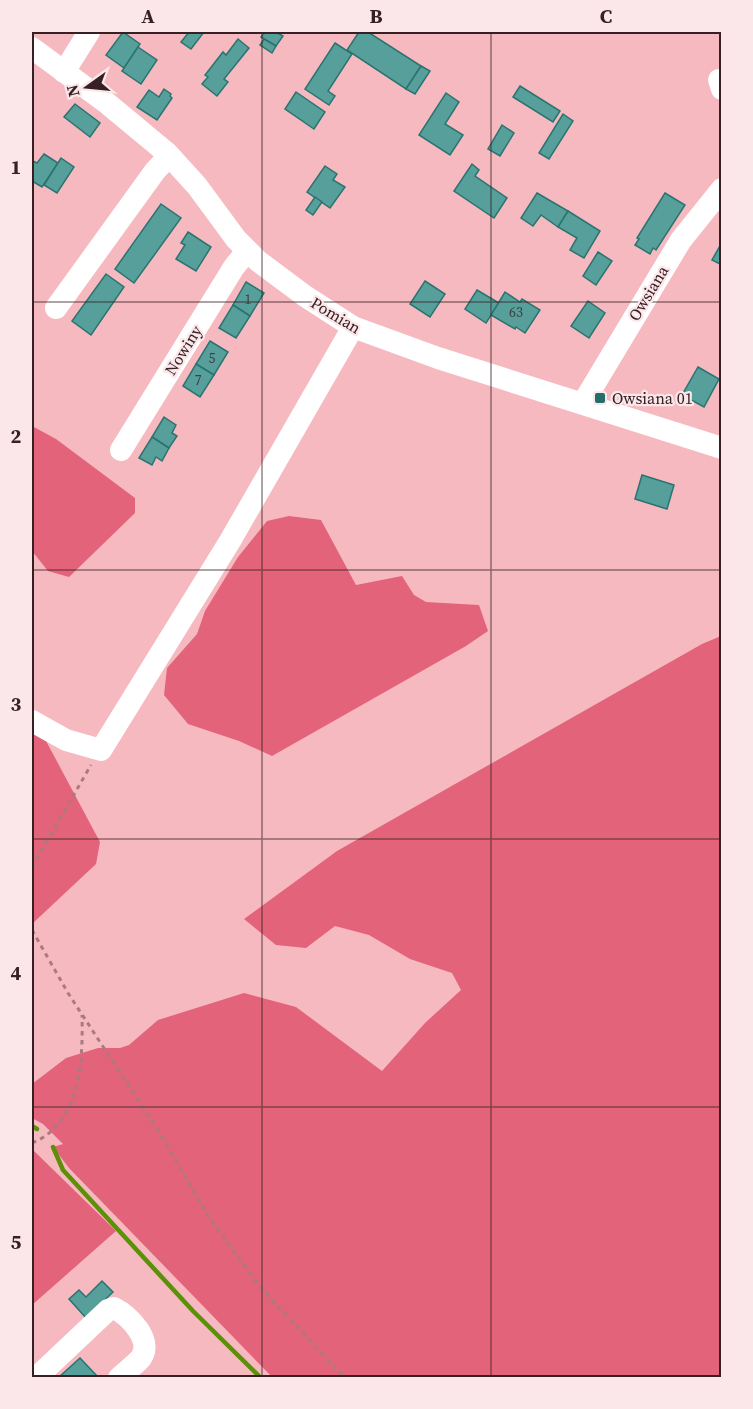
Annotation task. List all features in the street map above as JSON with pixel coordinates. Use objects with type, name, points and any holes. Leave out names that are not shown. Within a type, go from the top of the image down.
[{"type":"street","points":[[64,72],[89,32]]},
{"type":"street","name":"Pomian","points":[[32,48],[108,104],[169,156],[197,186],[247,251],[305,296],[353,327],[407,348],[722,448]]},
{"type":"street","points":[[56,308],[155,171],[169,156]]},
{"type":"street","name":"Owsiana","points":[[583,403],[709,196]]},
{"type":"street","name":"Nowiny","points":[[121,450],[234,267],[247,251]]},
{"type":"street","points":[[32,721],[66,740],[100,750],[230,541],[353,327]]},
{"type":"street","points":[[36,1377],[108,1310],[114,1308],[124,1315],[141,1334],[144,1347],[141,1358],[119,1377]]},
{"type":"path","points":[[32,867],[100,750]]},
{"type":"path","points":[[32,930],[82,1013],[164,1140],[214,1225],[260,1287],[345,1377]]},
{"type":"path","points":[[32,1143],[44,1138],[62,1121],[77,1087],[82,1046],[82,1013]]},
{"type":"shaded area","points":[[32,426],[56,439],[135,498],[135,513],[69,577],[48,571],[32,551]]},
{"type":"shaded area","points":[[289,516],[321,520],[356,585],[402,576],[414,595],[426,602],[479,605],[488,631],[466,646],[272,756],[239,741],[188,724],[164,695],[167,668],[197,634],[205,611],[238,557],[267,521]]},
{"type":"shaded area","points":[[721,636],[721,1377],[272,1377],[69,1168],[53,1147],[63,1144],[43,1124],[32,1118],[32,1084],[66,1058],[98,1048],[120,1048],[129,1045],[158,1020],[244,993],[296,1007],[382,1071],[425,1023],[461,990],[452,973],[410,959],[369,935],[335,926],[306,948],[276,945],[244,919],[337,851],[702,644]]},
{"type":"shaded area","points":[[32,731],[45,739],[100,842],[96,864],[32,924]]},
{"type":"shaded area","points":[[32,1149],[116,1231],[32,1305]]},
{"type":"building","points":[[123,32],[140,44],[124,68],[106,55]]},
{"type":"building","points":[[189,32],[204,32],[191,49],[181,42]]},
{"type":"building","points":[[265,32],[276,32],[283,36],[276,46],[261,37]]},
{"type":"building","points":[[359,32],[368,32],[421,66],[406,89],[347,50]]},
{"type":"building","points":[[238,39],[249,48],[224,79],[228,82],[217,96],[202,84],[208,77],[205,75],[223,52],[226,55]]},
{"type":"building","points":[[264,39],[276,46],[272,53],[260,45]]},
{"type":"building","points":[[335,43],[352,54],[328,91],[335,96],[329,105],[305,89]]},
{"type":"building","points":[[138,47],[157,60],[141,84],[122,71]]},
{"type":"building","points":[[421,66],[430,71],[415,94],[406,89]]},
{"type":"building","points":[[520,86],[560,111],[553,122],[513,97]]},
{"type":"building","points":[[164,89],[171,94],[172,98],[157,120],[137,107],[149,90],[159,97]]},
{"type":"building","points":[[296,92],[325,112],[314,129],[285,109]]},
{"type":"building","points":[[446,93],[459,102],[445,124],[463,135],[450,155],[419,135]]},
{"type":"building","points":[[75,104],[100,123],[90,137],[64,117]]},
{"type":"building","points":[[563,114],[573,121],[549,159],[539,153]]},
{"type":"building","points":[[502,125],[514,133],[500,156],[488,149]]},
{"type":"building","points":[[44,154],[58,163],[42,187],[32,181],[32,163],[33,161],[37,163]]},
{"type":"building","points":[[61,158],[74,167],[57,193],[44,185]]},
{"type":"building","points":[[472,164],[479,170],[475,176],[507,198],[494,218],[454,191]]},
{"type":"building","points":[[325,166],[337,174],[333,180],[345,187],[330,208],[307,192]]},
{"type":"building","points":[[537,193],[568,211],[558,227],[541,215],[533,226],[521,218]]},
{"type":"building","points":[[665,193],[685,205],[656,250],[653,248],[650,254],[635,245]]},
{"type":"building","points":[[315,197],[322,202],[313,215],[306,210]]},
{"type":"building","points":[[161,204],[181,218],[134,283],[115,269]]},
{"type":"building","points":[[568,211],[600,231],[584,258],[570,250],[577,238],[558,227]]},
{"type":"building","points":[[188,232],[211,247],[196,271],[176,259],[185,245],[181,243]]},
{"type":"building","points":[[722,245],[722,265],[712,260]]},
{"type":"building","points":[[598,252],[612,261],[596,285],[583,276]]},
{"type":"building","points":[[106,274],[124,287],[91,335],[72,321]]},
{"type":"building","points":[[425,281],[445,294],[430,317],[410,304]]},
{"type":"building","points":[[246,282],[264,293],[250,316],[233,305]]},
{"type":"building","points":[[477,290],[499,303],[486,323],[465,309]]},
{"type":"building","points":[[505,292],[520,302],[522,299],[540,310],[525,333],[491,315]]},
{"type":"building","points":[[588,301],[605,313],[589,338],[571,326]]},
{"type":"building","points":[[233,305],[250,316],[236,338],[219,328]]},
{"type":"building","points":[[210,341],[228,352],[214,375],[196,364]]},
{"type":"building","points":[[196,364],[214,375],[200,397],[183,386]]},
{"type":"building","points":[[698,367],[719,379],[704,407],[682,395]]},
{"type":"building","points":[[164,417],[176,425],[172,433],[177,436],[169,448],[152,437]]},
{"type":"building","points":[[152,437],[169,448],[162,461],[156,457],[152,465],[139,458]]},
{"type":"building","points":[[642,475],[674,485],[667,509],[635,499]]},
{"type":"building","points":[[102,1281],[113,1292],[86,1318],[69,1299],[79,1290],[86,1297]]},
{"type":"building","points":[[80,1358],[98,1377],[58,1378]]},
{"type":"waterway","points":[[32,1126],[37,1129]]},
{"type":"waterway","points":[[53,1147],[63,1170],[193,1311],[261,1378]]},
{"type":"place","name":"Owsiana 01","points":[[600,398]]}]
